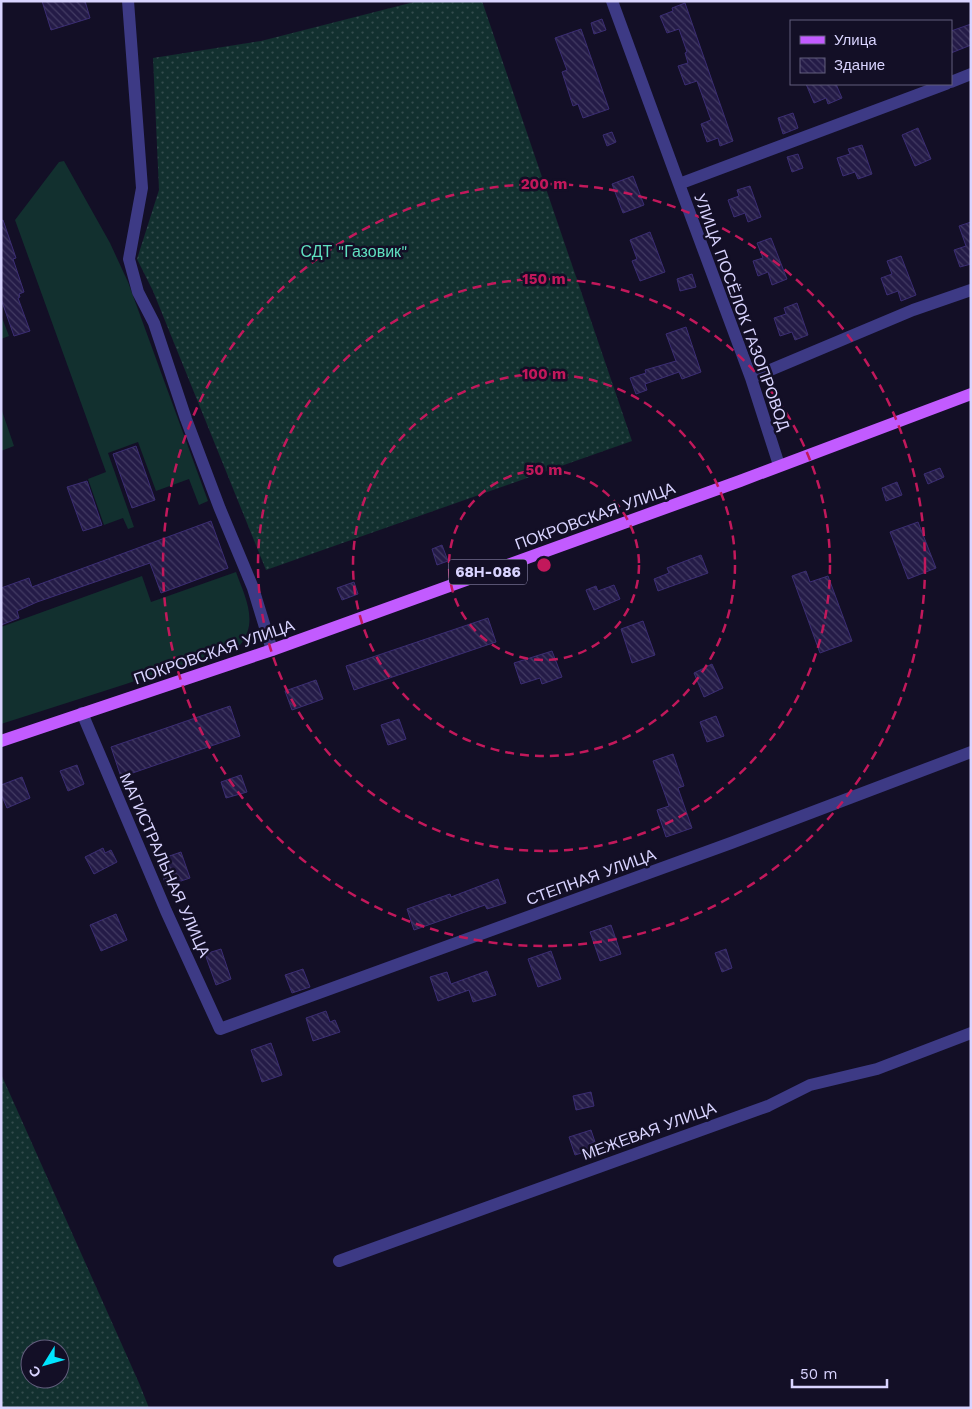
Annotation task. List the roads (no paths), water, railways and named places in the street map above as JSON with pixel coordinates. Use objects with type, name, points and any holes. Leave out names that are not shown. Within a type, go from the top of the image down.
[{"type":"main road","name":"ПОКРОВСКАЯ УЛИЦА","points":[[1,741],[272,650],[730,485],[971,394]]},
{"type":"street","points":[[128,1],[142,188],[129,259],[138,292],[154,323],[186,419],[220,509],[253,588],[272,650]]},
{"type":"street","points":[[612,1],[679,184]]},
{"type":"street","points":[[952,82],[971,74]]},
{"type":"street","name":"УЛИЦА ПОСЁЛОК ГАЗОПРОВОД","points":[[779,465],[751,378],[679,184],[943,85]]},
{"type":"street","points":[[751,378],[913,310],[971,290]]},
{"type":"street","name":"МАГИСТРАЛЬНАЯ УЛИЦА","points":[[82,713],[166,911],[220,1029]]},
{"type":"street","name":"СТЕПНАЯ УЛИЦА","points":[[220,1029],[732,843],[971,752]]},
{"type":"street","name":"МЕЖЕВАЯ УЛИЦА","points":[[339,1261],[768,1106],[810,1086],[877,1069],[971,1033]]},
{"type":"park label","name":"СДТ \"Газовик\"","points":[[354,251]]}]
